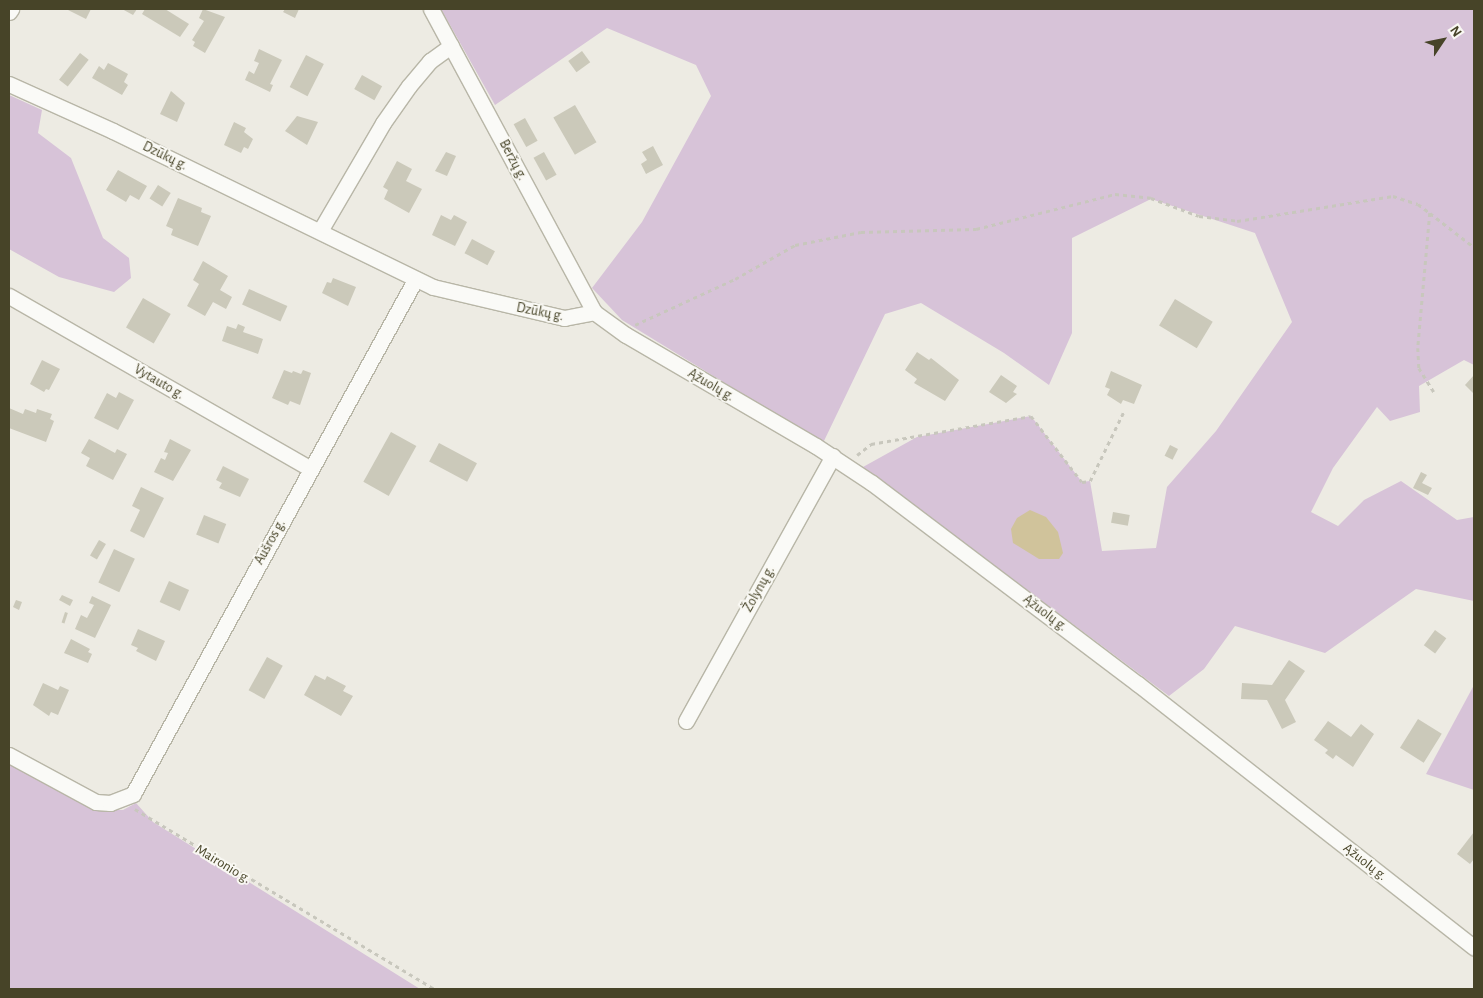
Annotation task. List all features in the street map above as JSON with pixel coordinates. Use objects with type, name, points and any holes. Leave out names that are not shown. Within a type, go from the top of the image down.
[{"type":"street","name":"Beržų g.","points":[[431,9],[594,312]]},
{"type":"street","points":[[320,232],[383,123],[409,86],[430,62],[451,46]]},
{"type":"street","name":"Dzūkų g.","points":[[9,84],[320,232],[415,280],[481,301],[564,318],[594,312]]},
{"type":"street","name":"Aušros g.","points":[[121,800],[132,794],[309,468],[415,280]]},
{"type":"street","name":"Vytauto g.","points":[[9,296],[309,468]]},
{"type":"street","name":"Ąžuolų g.","points":[[594,312],[626,336],[849,467],[1145,689],[1474,947]]},
{"type":"street","name":"Žolynų g.","points":[[686,721],[833,456]]},
{"type":"street","points":[[9,755],[96,802],[121,800]]},
{"type":"path","points":[[626,336],[640,321],[735,279],[795,245],[861,232],[976,229],[1115,194],[1151,198],[1199,216],[1237,220],[1393,196],[1418,204],[1474,247]]},
{"type":"path","points":[[1430,213],[1418,348],[1419,368],[1434,392]]},
{"type":"path","points":[[849,467],[858,453],[871,444],[1031,416],[1082,482],[1090,481],[1123,413]]},
{"type":"path","name":"Maironio g.","points":[[121,800],[434,989]]},
{"type":"shaded area","points":[[441,9],[1474,9],[1474,365],[1464,360],[1419,386],[1420,412],[1390,421],[1377,407],[1333,468],[1311,512],[1338,526],[1364,500],[1401,481],[1457,520],[1474,517],[1474,601],[1416,589],[1325,653],[1235,626],[1204,669],[1169,696],[863,467],[917,437],[1031,416],[1082,482],[1090,481],[1102,551],[1156,548],[1167,487],[1216,431],[1292,322],[1255,233],[1151,199],[1072,238],[1072,333],[1049,385],[1004,353],[921,303],[885,314],[823,443],[622,320],[592,288],[642,222],[711,96],[696,65],[607,28],[495,105]]},
{"type":"shaded area","points":[[9,95],[42,110],[38,133],[71,158],[103,238],[129,258],[131,278],[114,292],[59,277],[9,249]]},
{"type":"shaded area","points":[[1030,510],[1046,517],[1058,532],[1063,553],[1059,559],[1039,559],[1013,543],[1011,529],[1017,518]]},
{"type":"shaded area","points":[[1474,685],[1474,790],[1426,774]]},
{"type":"shaded area","points":[[9,763],[104,810],[123,810],[136,803],[153,822],[420,989],[9,989]]},
{"type":"building","points":[[66,9],[91,9],[86,19]]},
{"type":"building","points":[[122,9],[137,9],[133,15]]},
{"type":"building","points":[[145,9],[165,9],[189,24],[180,37],[142,14]]},
{"type":"building","points":[[203,9],[225,17],[205,53],[193,46],[195,42],[192,40],[204,21],[199,18]]},
{"type":"building","points":[[285,9],[299,9],[295,18],[283,12]]},
{"type":"building","points":[[259,49],[282,60],[270,84],[273,85],[270,92],[245,80],[249,71],[254,74],[259,63],[254,61]]},
{"type":"building","points":[[582,51],[590,62],[576,72],[568,61]]},
{"type":"building","points":[[80,53],[89,60],[68,87],[59,80]]},
{"type":"building","points":[[306,55],[324,64],[307,96],[290,87]]},
{"type":"building","points":[[108,63],[128,74],[124,82],[128,85],[122,95],[92,78],[99,66],[104,70]]},
{"type":"building","points":[[362,75],[382,86],[374,100],[354,89]]},
{"type":"building","points":[[171,91],[185,103],[177,122],[160,114]]},
{"type":"building","points":[[575,105],[596,142],[575,155],[553,118]]},
{"type":"building","points":[[297,116],[318,122],[307,145],[285,131]]},
{"type":"building","points":[[525,118],[538,141],[526,147],[514,124]]},
{"type":"building","points":[[234,122],[246,128],[244,132],[253,139],[248,149],[244,147],[241,153],[224,145]]},
{"type":"building","points":[[653,146],[663,165],[646,174],[641,164],[647,160],[642,152]]},
{"type":"building","points":[[446,152],[456,156],[447,176],[435,171]]},
{"type":"building","points":[[544,152],[557,175],[546,181],[534,158]]},
{"type":"building","points":[[397,161],[412,169],[406,181],[422,189],[409,213],[384,199],[388,190],[383,187]]},
{"type":"building","points":[[118,170],[147,186],[139,200],[130,195],[126,202],[106,190]]},
{"type":"building","points":[[158,185],[171,193],[162,207],[150,199]]},
{"type":"building","points":[[178,198],[202,208],[201,212],[211,216],[198,246],[171,235],[173,229],[166,226]]},
{"type":"building","points":[[441,215],[451,220],[454,215],[467,222],[455,246],[432,235]]},
{"type":"building","points":[[472,239],[495,251],[487,265],[464,253]]},
{"type":"building","points":[[203,261],[228,276],[220,290],[232,297],[226,309],[213,302],[205,316],[187,306],[199,284],[193,280]]},
{"type":"building","points":[[333,278],[356,287],[348,306],[322,293],[327,282],[331,283]]},
{"type":"building","points":[[249,289],[287,306],[280,322],[242,305]]},
{"type":"building","points":[[143,298],[171,314],[154,343],[126,327]]},
{"type":"building","points":[[1175,299],[1213,322],[1197,348],[1159,326]]},
{"type":"building","points":[[238,324],[245,327],[243,332],[263,339],[258,354],[222,341],[227,326],[236,329]]},
{"type":"building","points":[[917,352],[929,360],[931,358],[959,380],[945,401],[914,383],[917,379],[905,370]]},
{"type":"building","points":[[42,360],[60,369],[49,390],[46,389],[44,392],[30,384]]},
{"type":"building","points":[[284,370],[301,374],[303,370],[311,373],[300,405],[290,401],[288,405],[272,398]]},
{"type":"building","points":[[1111,371],[1142,385],[1134,404],[1123,400],[1121,404],[1107,395],[1110,389],[1105,387]]},
{"type":"building","points":[[1001,375],[1017,386],[1013,392],[1017,394],[1006,403],[989,392]]},
{"type":"building","points":[[1474,375],[1474,394],[1465,385]]},
{"type":"building","points":[[119,392],[134,400],[118,430],[94,418],[107,393],[116,398]]},
{"type":"building","points":[[9,408],[23,414],[25,409],[36,413],[37,409],[52,414],[50,419],[54,421],[46,442],[9,428]]},
{"type":"building","points":[[391,432],[416,446],[389,496],[363,482]]},
{"type":"building","points":[[89,439],[115,453],[117,449],[127,454],[113,480],[86,466],[90,458],[81,453]]},
{"type":"building","points":[[170,439],[191,450],[173,481],[154,472],[161,458],[165,460],[168,453],[164,452]]},
{"type":"building","points":[[439,443],[477,463],[467,482],[429,462]]},
{"type":"building","points":[[1170,445],[1178,449],[1173,460],[1165,456]]},
{"type":"building","points":[[223,466],[249,479],[240,497],[219,488],[222,483],[216,480]]},
{"type":"building","points":[[1421,472],[1427,475],[1422,483],[1432,488],[1428,495],[1413,488]]},
{"type":"building","points":[[141,487],[164,498],[144,538],[130,531],[140,510],[132,506]]},
{"type":"building","points":[[1113,512],[1130,515],[1128,526],[1111,523]]},
{"type":"building","points":[[204,515],[226,524],[218,543],[196,534]]},
{"type":"building","points":[[99,540],[106,544],[97,560],[90,556]]},
{"type":"building","points":[[114,549],[135,559],[119,592],[98,583]]},
{"type":"building","points":[[169,581],[189,590],[180,611],[160,602]]},
{"type":"building","points":[[62,595],[73,600],[70,606],[59,600]]},
{"type":"building","points":[[92,596],[111,605],[95,638],[75,629],[81,615],[87,618],[94,605],[89,603]]},
{"type":"building","points":[[16,600],[22,602],[19,610],[13,607]]},
{"type":"building","points":[[65,612],[68,613],[64,623],[62,622]]},
{"type":"building","points":[[138,629],[165,641],[156,661],[136,651],[138,648],[131,645]]},
{"type":"building","points":[[1435,630],[1446,638],[1435,654],[1424,645]]},
{"type":"building","points":[[71,639],[90,649],[88,652],[92,654],[88,663],[64,653]]},
{"type":"building","points":[[267,657],[283,666],[264,699],[249,690]]},
{"type":"building","points":[[1289,660],[1305,671],[1285,700],[1296,722],[1282,729],[1267,700],[1241,699],[1242,683],[1272,685]]},
{"type":"building","points":[[315,675],[325,680],[327,676],[346,686],[343,691],[353,696],[341,716],[304,695]]},
{"type":"building","points":[[43,683],[58,690],[60,686],[69,690],[58,715],[51,712],[49,716],[33,705]]},
{"type":"building","points":[[1418,719],[1442,734],[1424,763],[1400,748]]},
{"type":"building","points":[[1328,721],[1351,737],[1361,724],[1374,734],[1353,767],[1336,755],[1333,759],[1325,753],[1328,750],[1314,740]]},
{"type":"building","points":[[1474,832],[1474,859],[1470,864],[1457,854]]}]
